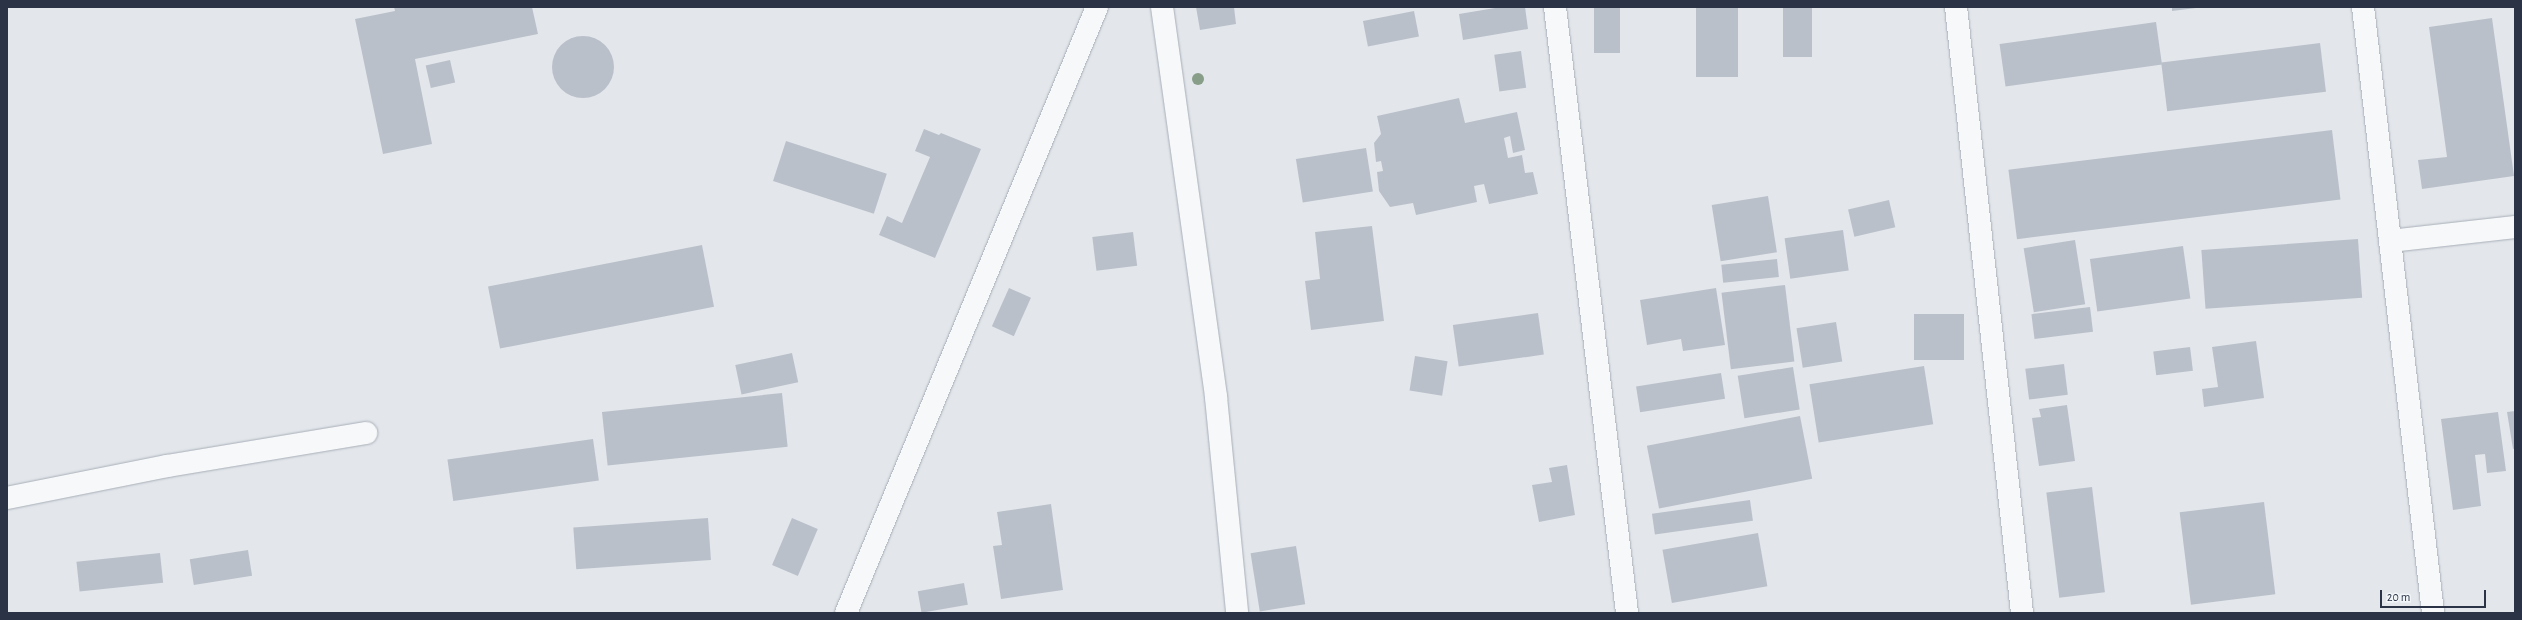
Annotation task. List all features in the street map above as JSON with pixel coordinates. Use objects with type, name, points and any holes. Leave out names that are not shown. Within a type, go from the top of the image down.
[{"type":"street","points":[[846,613],[1097,7]]},
{"type":"street","points":[[1162,7],[1216,397],[1237,613]]},
{"type":"street","points":[[1555,7],[1627,613]]},
{"type":"street","points":[[1956,7],[2022,613]]},
{"type":"street","points":[[2363,7],[2433,613]]},
{"type":"street","points":[[2390,241],[2515,226]]},
{"type":"street","points":[[7,498],[167,466],[366,433]]},
{"type":"building","points":[[394,7],[532,7],[538,34],[415,59],[432,144],[383,154],[355,19],[395,11]]},
{"type":"building","points":[[1196,7],[1234,7],[1236,24],[1200,30]]},
{"type":"building","points":[[1501,7],[1525,7],[1528,29],[1463,40],[1459,14]]},
{"type":"building","points":[[1594,7],[1620,7],[1620,53],[1594,53]]},
{"type":"building","points":[[1696,7],[1738,7],[1738,77],[1696,77]]},
{"type":"building","points":[[1783,7],[1812,7],[1812,57],[1783,57]]},
{"type":"building","points":[[2172,7],[2196,7],[2196,8],[2172,11]]},
{"type":"building","points":[[1414,11],[1419,37],[1368,46],[1363,21]]},
{"type":"building","points":[[2492,18],[2514,176],[2422,189],[2418,160],[2447,157],[2429,27]]},
{"type":"building","points":[[2156,22],[2162,65],[2006,87],[2000,44]]},
{"type":"building","points":[[583,36],[595,39],[605,45],[611,55],[614,67],[611,79],[605,89],[595,95],[583,98],[571,95],[561,89],[555,79],[552,67],[555,55],[561,45],[571,39]]},
{"type":"building","points":[[2320,43],[2326,92],[2167,111],[2161,62]]},
{"type":"building","points":[[1521,51],[1526,88],[1499,91],[1494,55]]},
{"type":"building","points":[[450,60],[455,82],[431,88],[426,66]]},
{"type":"building","points":[[1459,98],[1465,123],[1517,112],[1525,150],[1513,153],[1510,136],[1504,138],[1508,158],[1522,155],[1525,173],[1533,172],[1538,194],[1489,204],[1484,184],[1474,186],[1477,202],[1416,215],[1413,203],[1390,207],[1379,191],[1377,172],[1383,171],[1381,161],[1376,162],[1374,143],[1381,134],[1377,116]]},
{"type":"building","points":[[924,129],[939,135],[941,133],[981,149],[935,258],[879,235],[887,216],[902,223],[930,157],[915,151]]},
{"type":"building","points":[[2332,130],[2341,199],[2017,239],[2008,170]]},
{"type":"building","points":[[786,141],[887,174],[874,214],[773,181]]},
{"type":"building","points":[[1366,148],[1373,191],[1303,203],[1296,159]]},
{"type":"building","points":[[1768,196],[1777,252],[1721,261],[1712,205]]},
{"type":"building","points":[[1889,200],[1895,227],[1854,237],[1848,209]]},
{"type":"building","points":[[1372,226],[1384,321],[1311,330],[1305,281],[1320,279],[1315,232]]},
{"type":"building","points":[[1843,230],[1849,271],[1790,279],[1785,238]]},
{"type":"building","points":[[1133,232],[1137,266],[1096,271],[1092,237]]},
{"type":"building","points":[[2358,239],[2362,298],[2205,309],[2201,250]]},
{"type":"building","points":[[2075,240],[2085,304],[2034,312],[2024,248]]},
{"type":"building","points":[[702,245],[714,307],[500,348],[488,287]]},
{"type":"building","points":[[2183,246],[2190,298],[2097,312],[2090,259]]},
{"type":"building","points":[[1777,259],[1779,277],[1723,283],[1721,265]]},
{"type":"building","points":[[1785,285],[1794,361],[1731,369],[1721,293]]},
{"type":"building","points":[[1009,288],[1031,298],[1014,336],[992,326]]},
{"type":"building","points":[[1716,288],[1725,345],[1683,351],[1681,339],[1647,345],[1640,300]]},
{"type":"building","points":[[2090,307],[2093,332],[2034,339],[2031,314]]},
{"type":"building","points":[[1538,313],[1544,355],[1459,367],[1453,325]]},
{"type":"building","points":[[1914,314],[1964,314],[1964,360],[1914,360]]},
{"type":"building","points":[[1836,322],[1842,362],[1803,368],[1796,328]]},
{"type":"building","points":[[2256,341],[2264,398],[2204,407],[2202,389],[2218,387],[2212,347]]},
{"type":"building","points":[[2190,347],[2193,371],[2156,375],[2153,352]]},
{"type":"building","points":[[792,353],[798,382],[742,394],[735,365]]},
{"type":"building","points":[[1415,356],[1448,361],[1442,396],[1410,391]]},
{"type":"building","points":[[2064,364],[2068,395],[2029,400],[2025,369]]},
{"type":"building","points":[[1924,366],[1933,424],[1819,442],[1809,384]]},
{"type":"building","points":[[1793,367],[1800,409],[1744,418],[1738,376]]},
{"type":"building","points":[[1721,373],[1725,399],[1640,412],[1636,386]]},
{"type":"building","points":[[782,393],[788,447],[608,466],[602,412]]},
{"type":"building","points":[[2067,405],[2075,461],[2039,466],[2032,418],[2041,417],[2039,409]]},
{"type":"building","points":[[2515,411],[2515,448],[2513,449],[2507,412]]},
{"type":"building","points":[[2498,412],[2506,471],[2487,473],[2485,454],[2475,455],[2481,506],[2453,510],[2441,419]]},
{"type":"building","points":[[1800,416],[1812,479],[1659,509],[1647,446]]},
{"type":"building","points":[[593,439],[599,481],[453,501],[447,459]]},
{"type":"building","points":[[1567,465],[1575,515],[1539,522],[1532,485],[1552,482],[1549,468]]},
{"type":"building","points":[[2092,487],[2105,592],[2059,598],[2046,493]]},
{"type":"building","points":[[1750,500],[1753,521],[1655,535],[1652,514]]},
{"type":"building","points":[[2264,502],[2275,594],[2191,605],[2180,512]]},
{"type":"building","points":[[1051,504],[1063,590],[1001,599],[993,546],[1002,545],[997,512]]},
{"type":"building","points":[[708,518],[711,560],[576,569],[573,527]]},
{"type":"building","points":[[792,518],[818,529],[798,576],[772,565]]},
{"type":"building","points":[[1758,533],[1767,586],[1672,603],[1662,550]]},
{"type":"building","points":[[1296,546],[1305,604],[1260,611],[1251,553]]},
{"type":"building","points":[[248,550],[252,576],[194,585],[190,559]]},
{"type":"building","points":[[160,553],[163,583],[80,592],[76,562]]},
{"type":"building","points":[[964,583],[968,605],[922,613],[918,591]]}]
